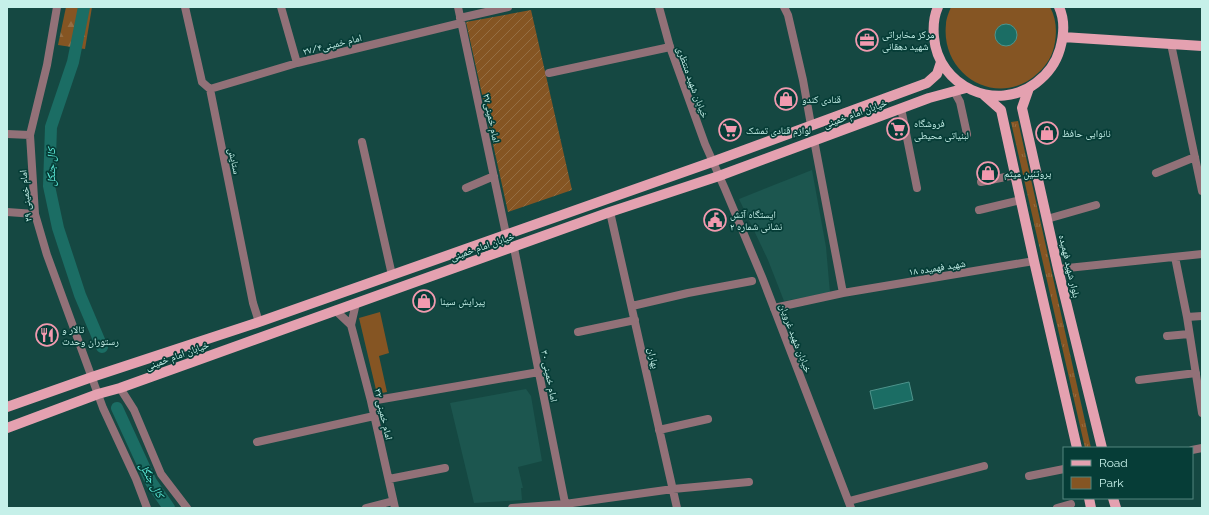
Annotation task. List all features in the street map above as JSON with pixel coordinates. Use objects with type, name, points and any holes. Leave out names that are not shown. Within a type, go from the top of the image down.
[{"type":"main road","points":[[938,7],[933,27],[935,45],[941,62],[952,77],[966,88],[984,95],[1000,96],[1015,94],[1029,88],[1046,76],[1058,58],[1063,37],[1063,23],[1059,7]]},
{"type":"main road","points":[[1063,37],[1202,46]]},
{"type":"main road","name":"خیابان امام خمینی","points":[[7,407],[92,377],[259,322],[712,162],[927,83],[937,74],[941,62]]},
{"type":"main road","name":"خیابان امام خمینی","points":[[7,428],[98,394],[120,388],[335,310],[514,248],[610,212],[718,176],[929,98],[966,88]]},
{"type":"main road","name":"بلوار شهید فهمیده","points":[[1029,88],[1022,108],[1058,269],[1102,447]]},
{"type":"main road","points":[[984,95],[1001,110],[1077,447]]},
{"type":"street","name":"امام خمینی ۲۹","points":[[57,7],[47,65],[30,135],[35,214],[47,255],[103,408],[136,479],[147,508]]},
{"type":"street","name":"ستایش","points":[[185,7],[202,82],[210,90],[253,303],[259,322]]},
{"type":"street","points":[[281,7],[298,63]]},
{"type":"street","name":"امام خمینی۲۷","points":[[458,7],[506,234]]},
{"type":"street","name":"امام خمینی۲۷/۴","points":[[210,90],[298,63],[508,7]]},
{"type":"street","name":"خیابان شهید منتظری","points":[[659,7],[670,47],[718,176]]},
{"type":"street","points":[[784,7],[788,15],[803,80],[811,125]]},
{"type":"street","points":[[1171,44],[1202,191]]},
{"type":"street","points":[[549,73],[670,47]]},
{"type":"street","points":[[954,91],[960,102],[967,134]]},
{"type":"street","points":[[901,108],[917,188]]},
{"type":"street","points":[[7,134],[30,135]]},
{"type":"street","points":[[814,140],[842,293]]},
{"type":"street","points":[[362,142],[392,275]]},
{"type":"street","points":[[1156,173],[1195,157]]},
{"type":"street","points":[[981,182],[1015,175]]},
{"type":"street","points":[[466,188],[494,176]]},
{"type":"street","name":"خیابان شهید غرویان","points":[[718,176],[725,189],[774,308],[850,505]]},
{"type":"street","points":[[979,210],[1021,200]]},
{"type":"street","points":[[1047,220],[1096,205]]},
{"type":"street","points":[[7,212],[35,214]]},
{"type":"street","name":"بهاران","points":[[610,212],[677,508]]},
{"type":"street","name":"امام خمینی ۳۰","points":[[514,248],[566,506]]},
{"type":"street","points":[[1058,269],[1202,254]]},
{"type":"street","points":[[1175,257],[1187,317],[1202,408]]},
{"type":"street","name":"شهید فهمیده ۱۸","points":[[774,308],[842,293],[1034,261]]},
{"type":"street","points":[[632,306],[688,293],[752,281]]},
{"type":"street","points":[[352,325],[356,303]]},
{"type":"street","points":[[335,310],[352,325]]},
{"type":"street","points":[[1187,317],[1202,316]]},
{"type":"street","points":[[578,332],[635,320]]},
{"type":"street","name":"امام خمینی ۳۲","points":[[352,325],[371,401],[394,505]]},
{"type":"street","points":[[1167,336],[1189,334]]},
{"type":"street","points":[[371,401],[539,372]]},
{"type":"street","points":[[1139,380],[1196,373]]},
{"type":"street","points":[[120,388],[134,410],[161,474],[187,508]]},
{"type":"street","points":[[257,442],[374,416]]},
{"type":"street","points":[[659,430],[708,419]]},
{"type":"street","points":[[850,505],[984,466]]},
{"type":"street","points":[[389,479],[445,468]]},
{"type":"street","points":[[1029,476],[1063,469]]},
{"type":"street","points":[[512,508],[566,506],[673,489],[749,482]]},
{"type":"street","points":[[1057,508],[1072,504]]},
{"type":"street","points":[[366,508],[394,505]]},
{"type":"shaded area","points":[[1006,24],[1014,27],[1017,35],[1014,43],[1006,46],[998,43],[995,35],[998,27]]},
{"type":"shaded area","points":[[812,170],[826,247],[830,293],[784,301],[768,260],[739,199]]},
{"type":"shaded area","points":[[909,382],[913,400],[874,409],[870,391]]},
{"type":"shaded area","points":[[526,389],[531,396],[542,461],[518,467],[523,488],[521,488],[522,500],[474,503],[450,403]]},
{"type":"green space","points":[[66,7],[92,7],[85,49],[58,45]]},
{"type":"green space","points":[[951,7],[1050,7],[1056,24],[1053,51],[1044,67],[1023,84],[1006,88],[990,87],[975,82],[962,72],[952,59],[947,43],[946,22]]},
{"type":"green space","points":[[531,10],[572,190],[508,212],[466,22]]},
{"type":"green space","points":[[1018,121],[1091,447],[1085,447],[1011,122]]},
{"type":"green space","points":[[380,312],[389,353],[379,356],[387,392],[377,394],[359,318]]},
{"type":"waterway","name":"کال جنگل","points":[[84,7],[73,62],[51,127],[49,186],[58,228],[80,295],[102,347]]},
{"type":"waterway","name":"کال جنگل","points":[[117,408],[151,482],[169,508]]},
{"type":"place","name":"مرکز مخابراتی شهید دهقانی","points":[[867,40]]},
{"type":"place","name":"قنادی کندو","points":[[786,99]]},
{"type":"place","name":"فروشگاه لبنیاتی محیطی","points":[[898,129]]},
{"type":"place","name":"لوازم قنادی تمشک","points":[[730,130]]},
{"type":"place","name":"نانوایی حافظ","points":[[1047,133]]},
{"type":"place","name":"پروتئین میثم","points":[[988,173]]},
{"type":"place","name":"ایستگاه آتش نشانی شماره ۲","points":[[715,220]]},
{"type":"place","name":"پیرایش سینا","points":[[424,301]]},
{"type":"place","name":"تالار و رستوران وحدت","points":[[47,335]]}]
